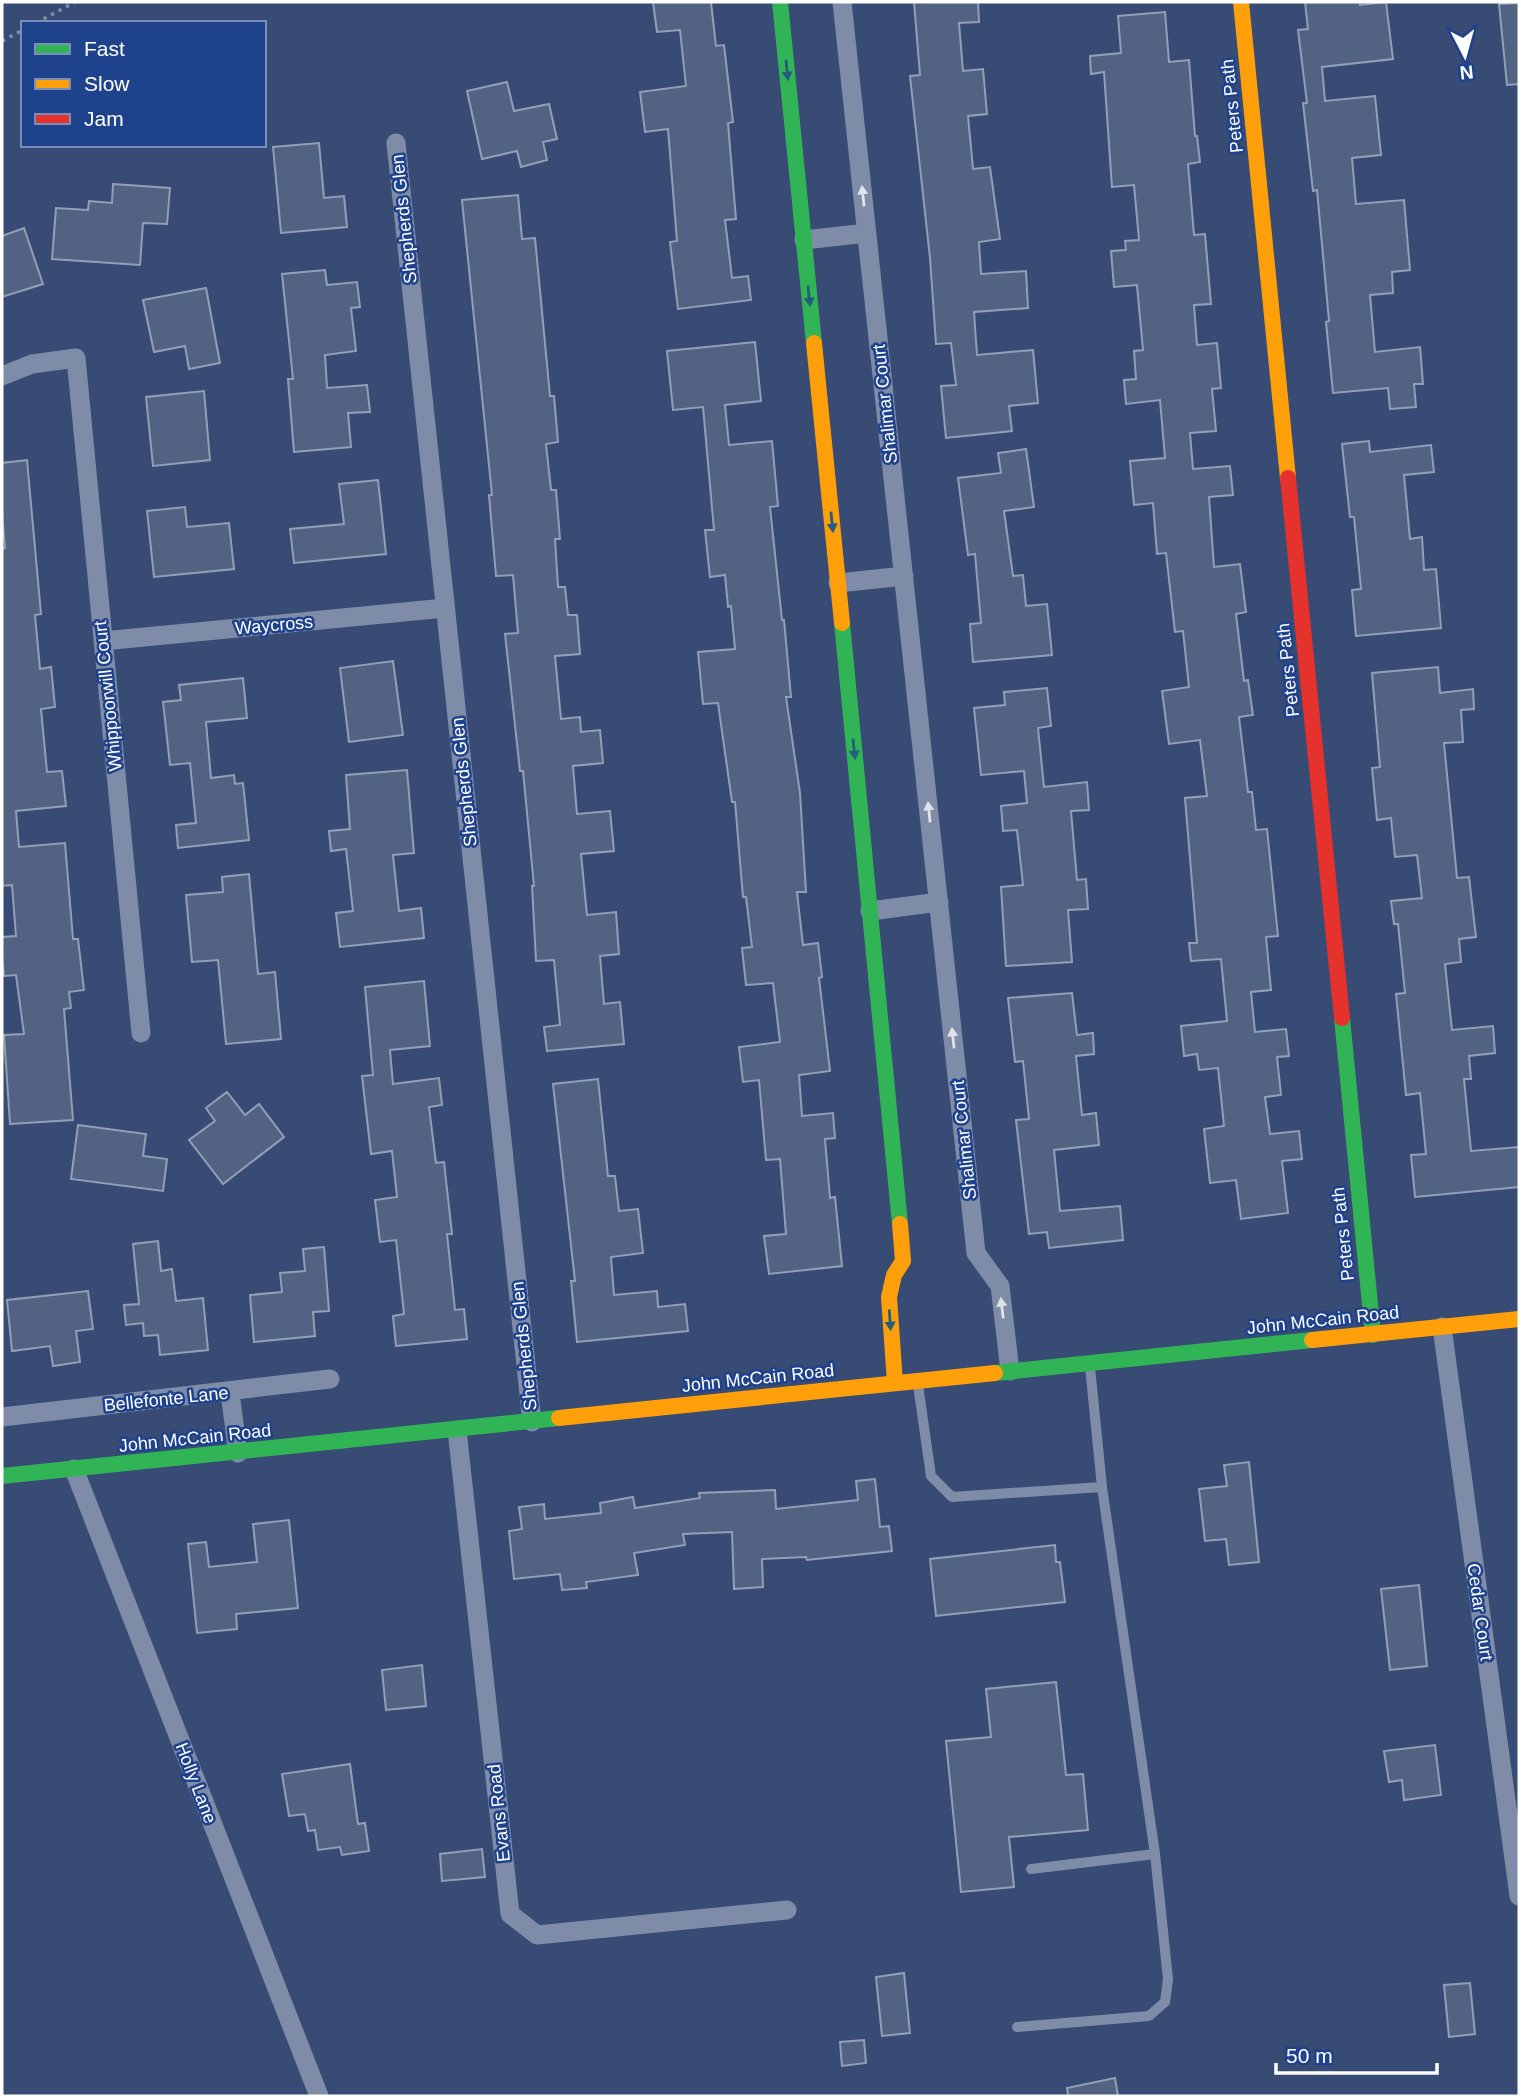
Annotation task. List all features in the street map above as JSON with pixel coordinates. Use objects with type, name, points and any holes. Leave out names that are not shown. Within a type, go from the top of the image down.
[{"type":"street","points":[[780,2],[903,1261],[894,1275],[888,1297],[895,1383]]},
{"type":"street","name":"Shalimar Court","points":[[842,2],[976,1252],[1000,1286],[1010,1371]]},
{"type":"street","name":"Peters Path","points":[[1241,2],[1373,1335]]},
{"type":"street","name":"Shepherds Glen","points":[[396,143],[532,1422]]},
{"type":"street","points":[[804,240],[867,233]]},
{"type":"street","name":"Whippoorwill Court","points":[[2,376],[32,364],[76,358],[141,1033]]},
{"type":"street","points":[[838,583],[904,576]]},
{"type":"street","name":"Waycross","points":[[103,641],[445,608]]},
{"type":"street","points":[[870,911],[939,902]]},
{"type":"street","name":"John McCain Road","points":[[2,1476],[1519,1319]]},
{"type":"street","name":"Cedar Court","points":[[1442,1327],[1519,1896]]},
{"type":"street","name":"Bellefonte Lane","points":[[2,1416],[330,1380]]},
{"type":"street","points":[[230,1393],[238,1453]]},
{"type":"street","name":"Evans Road","points":[[457,1430],[510,1914],[537,1935],[787,1910]]},
{"type":"street","name":"Holly Lane","points":[[74,1469],[319,2096]]},
{"type":"lane","points":[[1017,2027],[1149,2016],[1165,2002],[1168,1979],[1155,1854],[1102,1488],[1090,1363]]},
{"type":"lane","points":[[918,1381],[931,1476],[952,1497],[1102,1488]]},
{"type":"lane","points":[[1031,1869],[1155,1854]]},
{"type":"path","points":[[40,21],[75,2]]},
{"type":"path","points":[[2,41],[21,31]]},
{"type":"building","points":[[653,2],[711,2],[716,46],[724,45],[733,122],[728,123],[736,219],[725,220],[732,278],[748,276],[751,300],[678,309],[670,242],[677,241],[668,129],[645,132],[640,92],[686,86],[680,30],[657,32]]},
{"type":"building","points":[[914,2],[978,2],[979,22],[959,23],[963,71],[983,69],[987,114],[968,116],[973,169],[990,167],[1000,239],[979,242],[981,274],[1026,271],[1028,308],[974,312],[977,355],[1033,350],[1038,403],[1009,406],[1012,431],[946,438],[941,386],[956,385],[951,343],[936,344],[930,258],[910,76],[920,75]]},
{"type":"building","points":[[1305,2],[1360,2],[1360,5],[1386,2],[1393,59],[1322,67],[1325,101],[1375,96],[1381,155],[1352,158],[1356,204],[1404,200],[1410,270],[1392,272],[1393,293],[1370,295],[1375,352],[1420,347],[1423,384],[1414,384],[1416,407],[1390,409],[1388,388],[1333,393],[1317,190],[1313,191],[1303,103],[1307,103],[1298,30],[1308,29]]},
{"type":"building","points":[[1519,3],[1519,84],[1507,85],[1499,4]]},
{"type":"building","points":[[1165,12],[1169,62],[1189,60],[1195,136],[1200,162],[1188,164],[1194,235],[1205,234],[1211,304],[1194,305],[1197,345],[1217,343],[1221,388],[1212,389],[1216,431],[1190,433],[1193,469],[1230,466],[1233,495],[1209,497],[1214,567],[1240,564],[1246,612],[1236,614],[1244,681],[1248,680],[1253,715],[1239,717],[1248,792],[1252,792],[1256,830],[1267,829],[1278,936],[1266,937],[1271,990],[1251,992],[1255,1032],[1286,1029],[1289,1056],[1277,1057],[1281,1095],[1265,1097],[1270,1134],[1299,1131],[1302,1159],[1282,1161],[1288,1213],[1241,1219],[1236,1180],[1210,1183],[1204,1129],[1224,1126],[1218,1068],[1199,1070],[1197,1054],[1184,1056],[1181,1026],[1227,1021],[1221,959],[1191,961],[1189,943],[1197,943],[1185,798],[1207,796],[1200,740],[1169,744],[1162,691],[1189,687],[1183,631],[1175,632],[1166,553],[1157,554],[1153,503],[1134,505],[1130,461],[1165,458],[1160,400],[1126,404],[1124,380],[1136,379],[1134,351],[1143,350],[1137,285],[1114,287],[1111,251],[1126,250],[1125,241],[1139,240],[1134,185],[1112,187],[1104,72],[1091,74],[1090,56],[1121,53],[1118,16]]},
{"type":"building","points":[[507,82],[514,111],[549,104],[557,139],[543,142],[547,160],[521,167],[517,151],[482,159],[467,91]]},
{"type":"building","points":[[319,143],[324,198],[344,196],[347,227],[281,233],[273,147]]},
{"type":"building","points":[[113,184],[170,188],[167,224],[143,223],[140,265],[52,259],[56,208],[88,210],[89,201],[112,203]]},
{"type":"building","points":[[518,195],[522,239],[535,238],[550,396],[554,396],[558,442],[546,444],[551,490],[556,490],[560,539],[555,539],[558,587],[565,587],[568,615],[577,615],[580,654],[555,656],[561,719],[580,717],[581,732],[600,730],[603,763],[573,766],[577,814],[610,811],[614,851],[581,854],[587,915],[616,912],[619,954],[600,956],[604,1004],[620,1002],[624,1044],[547,1051],[544,1027],[560,1025],[554,960],[536,961],[534,886],[523,771],[520,771],[505,634],[518,633],[513,575],[496,576],[489,495],[492,495],[462,200]]},
{"type":"building","points":[[24,228],[43,284],[2,297],[2,236]]},
{"type":"building","points":[[325,270],[327,285],[357,282],[360,307],[351,308],[356,351],[325,355],[327,388],[367,385],[370,412],[348,413],[351,447],[294,452],[288,379],[293,379],[282,274]]},
{"type":"building","points":[[206,288],[220,363],[189,369],[185,346],[154,352],[143,300]]},
{"type":"building","points":[[755,342],[761,401],[725,405],[729,445],[772,441],[778,506],[770,507],[784,620],[791,697],[786,697],[800,793],[806,892],[797,892],[803,945],[818,943],[822,977],[819,978],[830,1071],[799,1075],[802,1116],[833,1113],[835,1138],[825,1139],[830,1198],[835,1197],[842,1266],[769,1274],[764,1236],[786,1234],[780,1159],[766,1160],[759,1080],[743,1082],[739,1047],[780,1042],[773,983],[746,985],[742,948],[752,947],[746,897],[743,897],[735,802],[732,802],[718,703],[703,704],[698,652],[735,649],[725,575],[710,577],[705,530],[714,530],[703,407],[673,410],[667,351]]},
{"type":"building","points":[[204,391],[210,460],[153,466],[146,397]]},
{"type":"building","points":[[1369,441],[1370,452],[1431,445],[1434,472],[1404,475],[1410,539],[1422,537],[1424,570],[1436,569],[1441,628],[1356,636],[1352,590],[1361,589],[1354,517],[1350,517],[1342,444]]},
{"type":"building","points":[[1026,449],[1034,507],[1004,511],[1013,576],[1023,575],[1026,606],[1047,604],[1052,655],[973,662],[970,624],[981,623],[975,554],[968,555],[958,478],[1001,473],[998,453]]},
{"type":"building","points":[[27,460],[41,614],[35,615],[40,669],[51,667],[55,707],[41,709],[47,772],[62,771],[66,806],[16,811],[19,847],[65,843],[73,939],[78,939],[84,990],[69,992],[71,1008],[64,1009],[73,1120],[10,1124],[4,1035],[24,1034],[16,975],[4,976],[2,955],[2,937],[16,936],[12,885],[2,886],[2,549],[5,548],[2,463]]},
{"type":"building","points":[[378,480],[386,554],[294,563],[290,529],[344,524],[339,484]]},
{"type":"building","points":[[185,507],[187,527],[229,523],[234,569],[154,577],[147,511]]},
{"type":"building","points":[[393,661],[403,735],[349,742],[340,668]]},
{"type":"building","points":[[1438,667],[1440,693],[1473,689],[1474,709],[1461,710],[1463,742],[1444,743],[1457,878],[1469,877],[1476,937],[1459,939],[1461,962],[1445,964],[1452,1030],[1493,1026],[1495,1053],[1469,1056],[1471,1079],[1464,1079],[1471,1151],[1519,1147],[1519,1187],[1415,1197],[1411,1155],[1426,1154],[1420,1093],[1406,1095],[1396,994],[1405,993],[1398,924],[1394,924],[1391,901],[1422,898],[1417,855],[1395,857],[1391,818],[1377,820],[1372,768],[1380,767],[1372,673]]},
{"type":"building","points":[[243,678],[247,718],[206,722],[211,778],[234,775],[235,784],[243,783],[249,840],[178,848],[176,825],[196,823],[190,763],[170,765],[163,702],[181,700],[179,685]]},
{"type":"building","points":[[1047,688],[1051,726],[1038,728],[1044,787],[1087,782],[1089,810],[1071,811],[1077,880],[1086,879],[1088,909],[1068,910],[1072,962],[1006,966],[1001,887],[1023,885],[1017,830],[1003,831],[1001,806],[1027,803],[1024,771],[981,775],[974,708],[1005,705],[1004,692]]},
{"type":"building","points":[[407,770],[414,853],[393,855],[399,911],[421,908],[424,938],[340,947],[336,913],[353,911],[346,849],[331,851],[329,831],[350,829],[346,775]]},
{"type":"building","points":[[249,874],[258,974],[275,972],[281,1039],[226,1044],[218,960],[192,962],[186,895],[223,892],[222,877]]},
{"type":"building","points":[[424,981],[430,1046],[390,1050],[393,1084],[439,1078],[442,1105],[429,1107],[436,1163],[444,1162],[452,1234],[447,1234],[455,1310],[464,1309],[467,1339],[396,1346],[393,1316],[404,1314],[396,1240],[380,1242],[375,1200],[397,1197],[392,1151],[371,1154],[362,1076],[373,1075],[365,987]]},
{"type":"building","points":[[1072,993],[1077,1035],[1093,1033],[1094,1054],[1076,1056],[1082,1115],[1096,1113],[1099,1145],[1054,1150],[1060,1211],[1120,1206],[1123,1240],[1049,1248],[1047,1232],[1029,1234],[1016,1120],[1029,1119],[1023,1061],[1015,1062],[1008,998]]},
{"type":"building","points":[[598,1079],[608,1176],[615,1176],[619,1211],[638,1209],[643,1253],[611,1257],[614,1295],[657,1291],[658,1307],[685,1304],[688,1331],[577,1342],[571,1281],[575,1281],[553,1084]]},
{"type":"building","points":[[227,1092],[245,1115],[259,1104],[284,1137],[223,1184],[189,1140],[215,1121],[206,1108]]},
{"type":"building","points":[[78,1125],[146,1134],[143,1156],[167,1159],[163,1191],[71,1179]]},
{"type":"building","points":[[158,1241],[161,1271],[172,1269],[176,1301],[203,1298],[208,1350],[160,1355],[158,1335],[144,1336],[143,1323],[126,1325],[124,1305],[139,1304],[133,1244]]},
{"type":"building","points":[[324,1247],[329,1311],[313,1312],[315,1336],[254,1342],[250,1295],[282,1292],[280,1273],[305,1271],[303,1249]]},
{"type":"building","points":[[88,1291],[93,1329],[76,1331],[80,1362],[53,1366],[50,1346],[12,1351],[7,1300]]},
{"type":"building","points":[[1249,1462],[1259,1562],[1229,1565],[1226,1539],[1205,1541],[1199,1489],[1227,1486],[1224,1465]]},
{"type":"building","points":[[875,1479],[880,1527],[889,1526],[892,1551],[807,1560],[806,1557],[762,1559],[763,1587],[734,1589],[732,1532],[683,1534],[685,1545],[634,1553],[638,1575],[586,1582],[587,1588],[562,1590],[560,1574],[514,1579],[509,1531],[522,1529],[519,1507],[544,1504],[545,1519],[601,1513],[600,1503],[633,1497],[635,1508],[700,1498],[699,1493],[775,1490],[776,1509],[858,1500],[856,1481]]},
{"type":"building","points":[[289,1520],[298,1608],[236,1614],[237,1629],[197,1633],[188,1544],[206,1542],[209,1567],[257,1562],[253,1524]]},
{"type":"building","points":[[1055,1545],[1065,1602],[936,1616],[930,1559]]},
{"type":"building","points":[[1419,1585],[1427,1666],[1390,1670],[1381,1589]]},
{"type":"building","points":[[422,1665],[426,1706],[386,1710],[382,1670]]},
{"type":"building","points":[[1056,1682],[1066,1775],[1083,1774],[1088,1830],[1009,1837],[1014,1887],[961,1892],[946,1741],[991,1737],[986,1689]]},
{"type":"building","points":[[1435,1745],[1441,1795],[1404,1800],[1402,1780],[1389,1782],[1384,1751]]},
{"type":"building","points":[[350,1764],[358,1824],[365,1823],[369,1851],[342,1855],[340,1847],[318,1850],[315,1830],[308,1831],[305,1814],[289,1816],[282,1774]]},
{"type":"building","points":[[482,1849],[485,1877],[442,1881],[440,1854]]},
{"type":"building","points":[[904,1973],[910,2033],[882,2036],[876,1977]]},
{"type":"building","points":[[1470,1983],[1475,2034],[1449,2037],[1444,1985]]},
{"type":"building","points":[[864,2040],[866,2063],[842,2066],[840,2042]]},
{"type":"building","points":[[1115,2078],[1118,2096],[1068,2096],[1067,2088]]},
{"type":"traffic: fast","points":[[780,2],[814,343]]},
{"type":"traffic: fast","points":[[842,623],[900,1224]]},
{"type":"traffic: fast","points":[[1342,1018],[1373,1335]]},
{"type":"traffic: fast","points":[[995,1373],[1312,1340]]},
{"type":"traffic: fast","points":[[2,1476],[559,1418]]},
{"type":"traffic: slow","points":[[1241,2],[1288,478]]},
{"type":"traffic: slow","points":[[814,343],[842,623]]},
{"type":"traffic: slow","points":[[895,1383],[889,1297],[894,1275],[903,1261],[900,1224]]},
{"type":"traffic: slow","points":[[1312,1340],[1519,1319]]},
{"type":"traffic: slow","points":[[559,1418],[995,1373]]},
{"type":"traffic: jam","points":[[1288,478],[1342,1018]]}]
